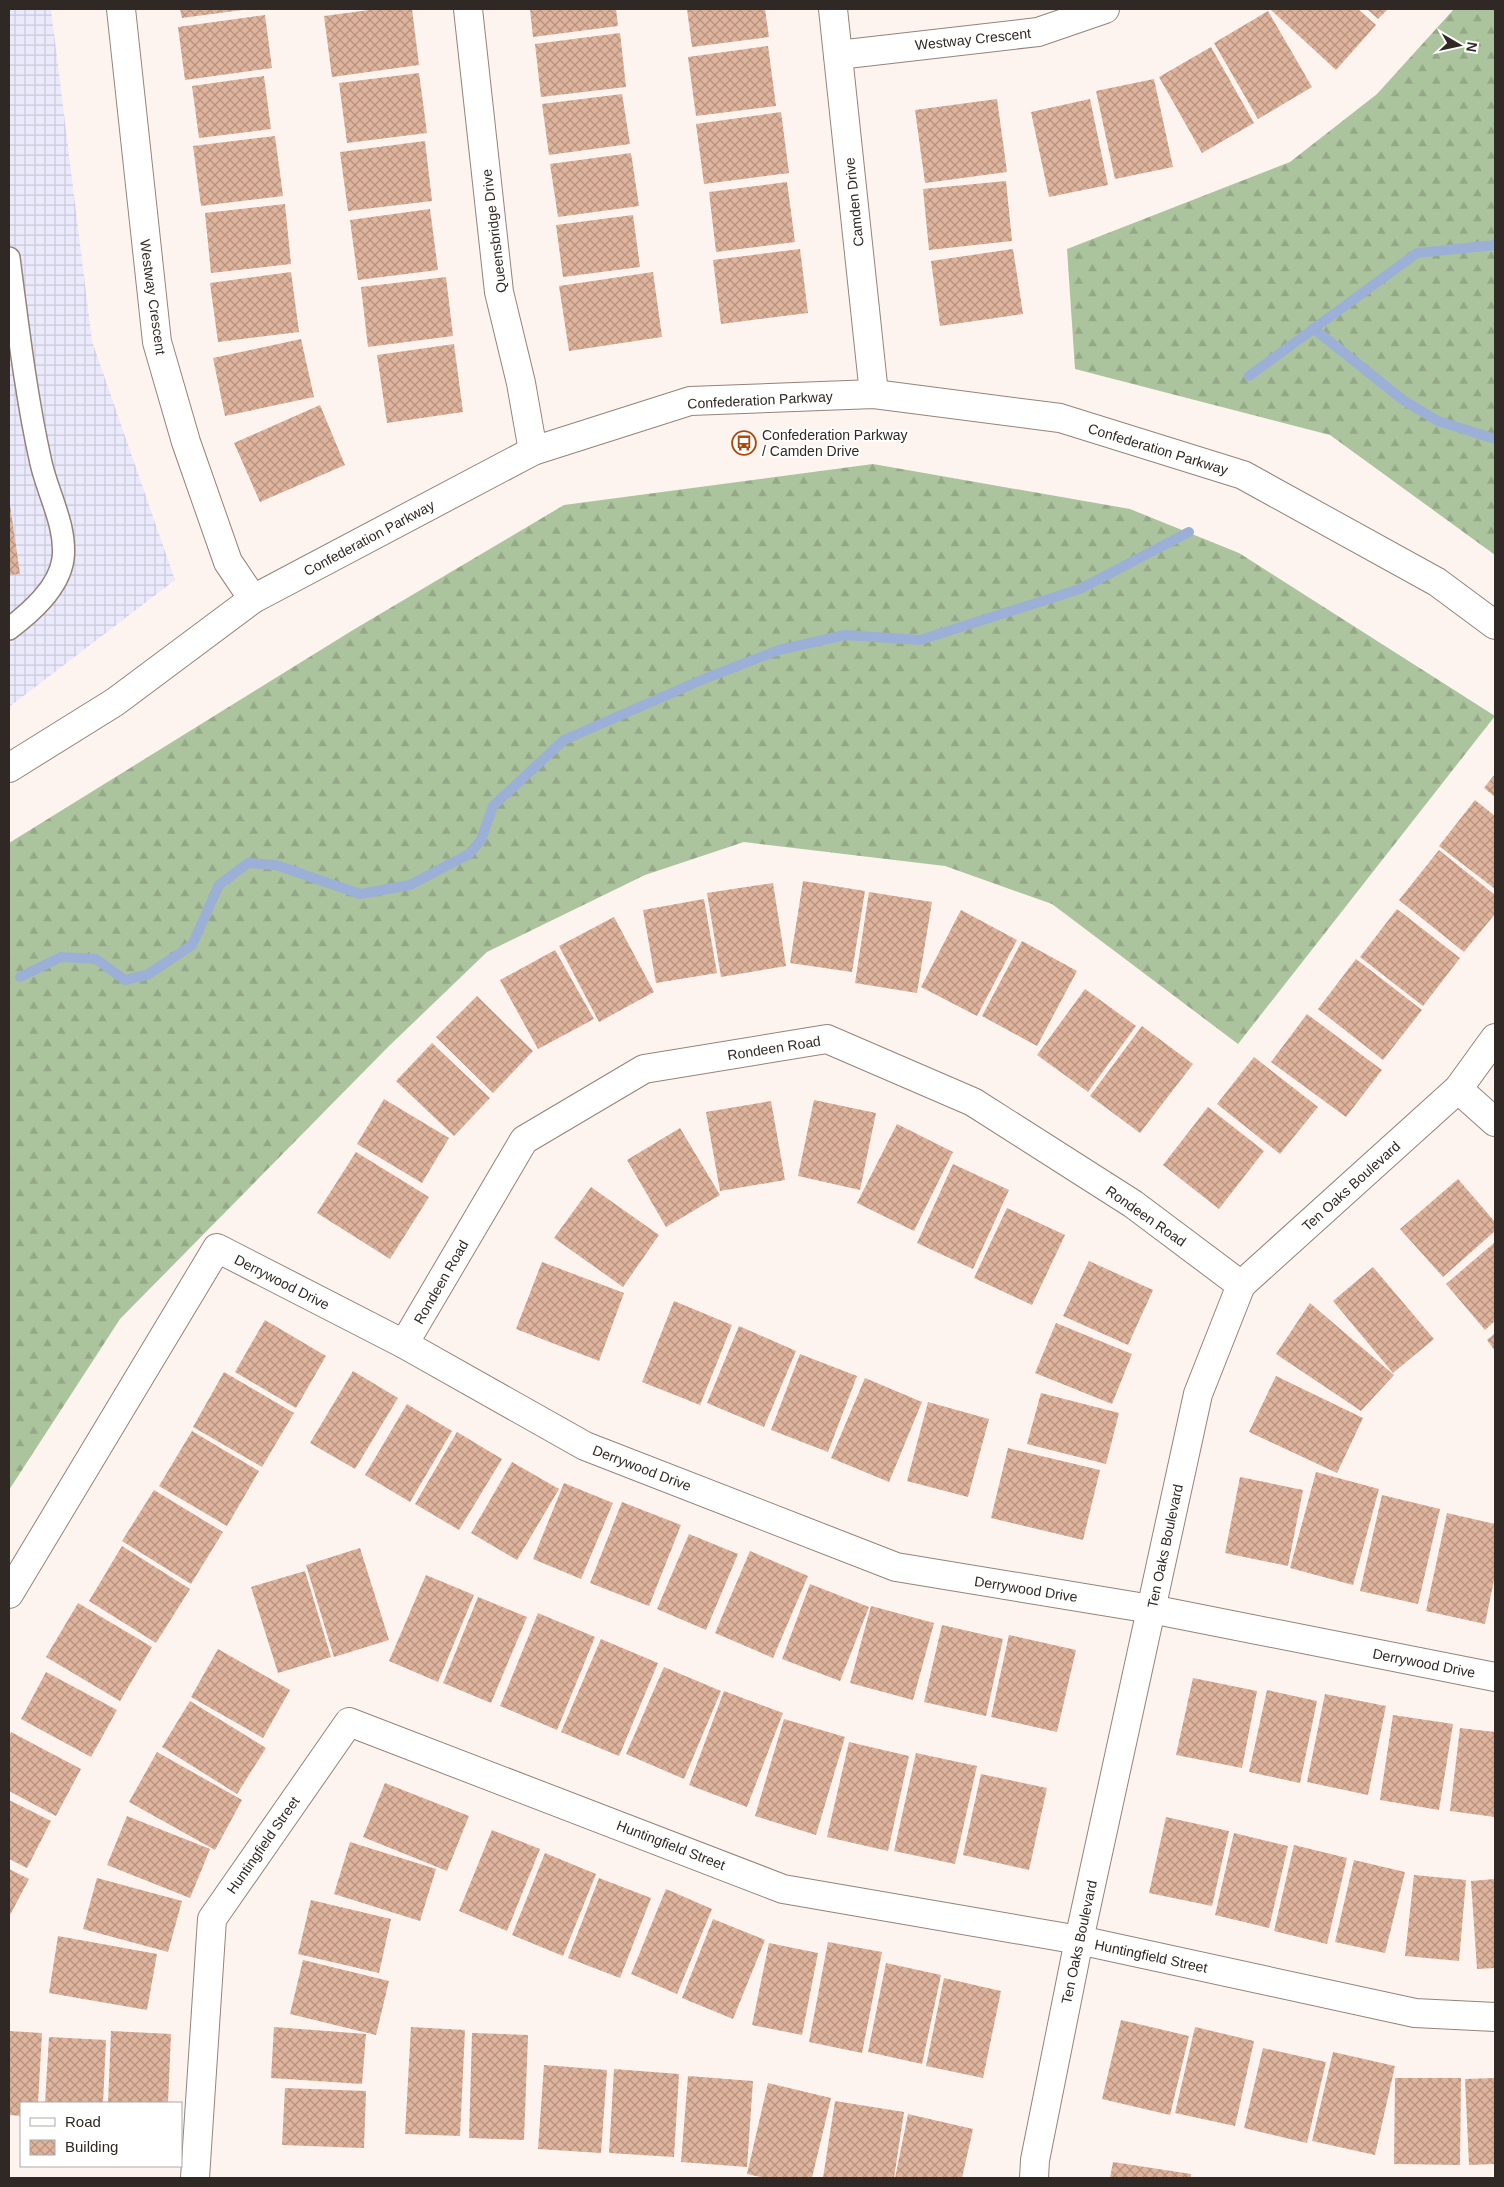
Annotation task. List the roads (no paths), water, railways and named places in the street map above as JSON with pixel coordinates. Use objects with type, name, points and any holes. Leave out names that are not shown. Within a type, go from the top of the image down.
[{"type":"street","name":"Westway Crescent","points":[[121,9],[156,342],[186,442],[228,562],[253,599]]},
{"type":"street","name":"Queensbridge Drive","points":[[468,9],[500,292],[521,383],[533,451]]},
{"type":"street","name":"Camden Drive","points":[[833,9],[874,394]]},
{"type":"street","name":"Westway Crescent","points":[[838,55],[1038,32],[1105,9]]},
{"type":"street","name":"Confederation Parkway","points":[[9,768],[116,702],[253,599],[533,451],[690,401],[874,394],[1060,418],[1243,475],[1437,582],[1495,625]]},
{"type":"street","name":"Ten Oaks Boulevard","points":[[1032,2172],[1079,1940],[1198,1394],[1242,1285],[1458,1089],[1495,1038]]},
{"type":"street","name":"Rondeen Road","points":[[404,1344],[524,1140],[644,1069],[827,1039],[973,1102],[1133,1204],[1242,1285]]},
{"type":"street","points":[[1458,1089],[1495,1122]]},
{"type":"street","name":"Derrywood Drive","points":[[9,1594],[216,1248],[404,1344],[585,1446],[896,1568],[1151,1609],[1495,1677]]},
{"type":"street","name":"Huntingfield Street","points":[[195,2178],[212,1919],[349,1722],[783,1888],[1079,1940],[1415,2013],[1495,2017]]},
{"type":"lane","points":[[9,258],[23,366],[40,456],[63,543],[63,560],[55,581],[29,614],[9,629]]},
{"type":"waterway","points":[[1249,376],[1417,253],[1495,245]]},
{"type":"waterway","points":[[1313,328],[1403,400],[1438,421],[1495,439]]},
{"type":"waterway","points":[[20,977],[61,957],[96,959],[125,980],[147,975],[192,945],[219,885],[248,863],[276,865],[360,894],[410,885],[469,854],[481,840],[493,806],[564,740],[706,678],[779,650],[845,635],[920,640],[1080,589],[1189,532]]},
{"type":"place","name":"Confederation Parkway / Camden Drive","points":[[744,443]]}]
